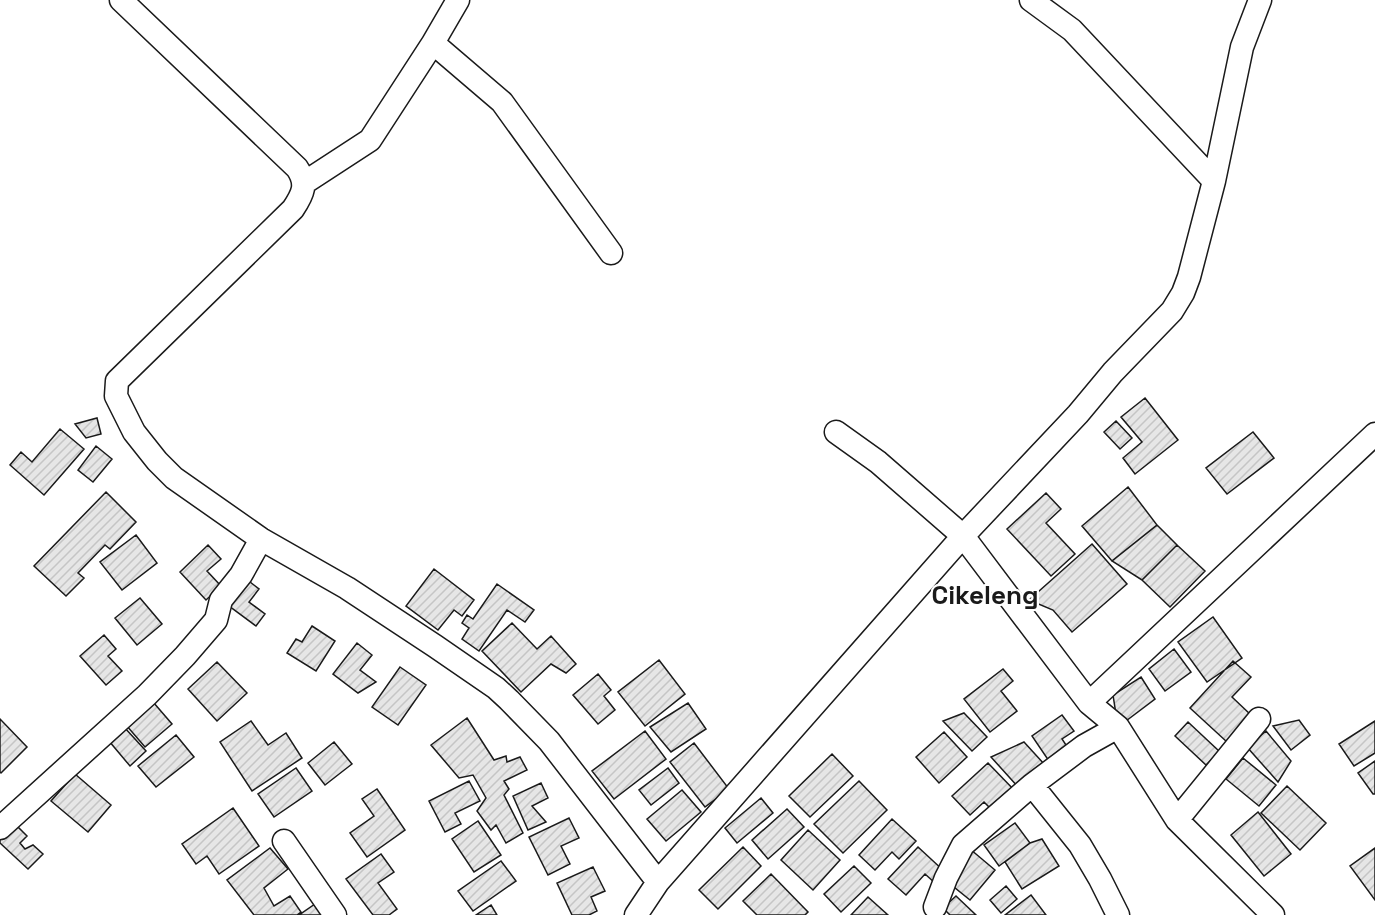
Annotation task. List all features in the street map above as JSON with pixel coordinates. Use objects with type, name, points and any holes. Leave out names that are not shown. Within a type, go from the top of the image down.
[{"type":"street","points":[[121,0],[297,168],[304,183],[300,198],[293,209],[123,374],[115,388],[116,396],[134,432],[174,478],[261,539],[347,588],[503,694],[549,741],[658,882]]},
{"type":"street","points":[[304,183],[370,140],[458,0]]},
{"type":"street","points":[[1031,0],[1072,30],[1214,181]]},
{"type":"street","points":[[636,915],[658,882],[963,536],[1172,311],[1189,277],[1214,181],[1242,47],[1260,0]]},
{"type":"street","points":[[433,43],[502,102],[611,253]]},
{"type":"street","points":[[836,432],[878,462],[963,536],[1089,703],[1118,728],[1177,820],[1273,915]]},
{"type":"street","points":[[1089,703],[1375,434]]},
{"type":"street","points":[[0,828],[147,695],[185,656],[216,620],[221,600],[241,574],[261,539]]},
{"type":"street","points":[[1177,820],[1259,719]]},
{"type":"street","points":[[935,907],[946,878],[963,845],[1032,785],[1084,746],[1118,728]]},
{"type":"street","points":[[1032,785],[1080,845],[1118,915]]},
{"type":"street","points":[[284,841],[335,915]]},
{"type":"building","points":[[1145,398],[1178,440],[1135,474],[1123,458],[1142,442],[1121,417]]},
{"type":"building","points":[[97,418],[101,434],[86,438],[75,424]]},
{"type":"building","points":[[1116,421],[1132,438],[1120,449],[1104,432]]},
{"type":"building","points":[[60,429],[84,449],[44,495],[10,465],[21,452],[32,462]]},
{"type":"building","points":[[1253,432],[1274,458],[1227,494],[1206,468]]},
{"type":"building","points":[[96,446],[112,459],[93,482],[78,470]]},
{"type":"building","points":[[1128,487],[1157,525],[1112,561],[1082,526]]},
{"type":"building","points":[[106,492],[136,522],[110,549],[105,545],[78,573],[84,578],[66,596],[34,566]]},
{"type":"building","points":[[1046,493],[1061,509],[1046,523],[1075,554],[1051,576],[1007,529]]},
{"type":"building","points":[[1157,525],[1177,545],[1142,580],[1112,561]]},
{"type":"building","points":[[136,535],[157,563],[122,590],[100,562]]},
{"type":"building","points":[[1092,544],[1127,584],[1072,632],[1053,610],[1029,600]]},
{"type":"building","points":[[208,545],[221,559],[207,571],[221,586],[206,600],[180,572]]},
{"type":"building","points":[[1177,545],[1205,571],[1170,607],[1142,580]]},
{"type":"building","points":[[434,569],[474,600],[462,616],[454,610],[438,630],[406,606]]},
{"type":"building","points":[[241,575],[259,589],[249,602],[265,614],[256,626],[221,600]]},
{"type":"building","points":[[497,584],[534,610],[525,622],[507,610],[479,651],[462,639],[469,628],[462,623],[467,615],[473,619]]},
{"type":"building","points":[[140,598],[162,624],[137,645],[115,618]]},
{"type":"building","points":[[1213,617],[1242,658],[1207,682],[1178,642]]},
{"type":"building","points":[[512,623],[537,649],[551,636],[576,664],[566,673],[551,664],[521,692],[482,651]]},
{"type":"building","points":[[312,626],[335,641],[316,671],[287,653],[296,639],[302,642]]},
{"type":"building","points":[[104,635],[116,649],[108,656],[122,671],[106,685],[80,656]]},
{"type":"building","points":[[357,643],[372,655],[360,670],[376,682],[358,693],[333,674]]},
{"type":"building","points":[[1174,649],[1191,672],[1165,691],[1149,669]]},
{"type":"building","points":[[659,660],[685,694],[645,726],[618,692]]},
{"type":"building","points":[[1233,661],[1251,677],[1232,697],[1251,715],[1227,742],[1190,708]]},
{"type":"building","points":[[217,662],[247,693],[217,721],[188,689]]},
{"type":"building","points":[[400,667],[426,685],[398,725],[372,707]]},
{"type":"building","points":[[1003,669],[1013,681],[1001,691],[1017,711],[990,732],[964,699]]},
{"type":"building","points":[[598,674],[611,690],[604,696],[615,710],[598,724],[573,695]]},
{"type":"building","points":[[1141,677],[1155,699],[1118,727],[1113,695]]},
{"type":"building","points":[[147,695],[172,724],[145,747],[120,718]]},
{"type":"building","points":[[688,703],[706,729],[671,752],[650,727]]},
{"type":"building","points":[[964,713],[987,737],[972,751],[943,721]]},
{"type":"building","points":[[1062,715],[1074,731],[1062,739],[1070,751],[1051,764],[1032,736]]},
{"type":"building","points":[[467,718],[494,760],[506,756],[507,762],[520,757],[527,770],[504,781],[509,789],[504,795],[523,833],[506,843],[496,825],[491,830],[477,811],[486,798],[473,775],[459,778],[431,745]]},
{"type":"building","points":[[0,719],[27,747],[1,773],[0,772]]},
{"type":"building","points":[[1299,720],[1310,735],[1291,750],[1273,726]]},
{"type":"building","points":[[251,721],[268,745],[286,733],[302,758],[252,791],[220,742]]},
{"type":"building","points":[[1375,721],[1375,753],[1354,766],[1339,744]]},
{"type":"building","points":[[1188,722],[1220,752],[1206,765],[1175,736]]},
{"type":"building","points":[[124,727],[146,751],[130,766],[109,741]]},
{"type":"building","points":[[645,731],[666,759],[614,799],[592,771]]},
{"type":"building","points":[[1266,731],[1291,761],[1278,782],[1247,747]]},
{"type":"building","points":[[944,732],[967,757],[939,783],[916,757]]},
{"type":"building","points":[[176,735],[194,757],[156,787],[138,766]]},
{"type":"building","points":[[334,742],[352,764],[325,785],[308,763]]},
{"type":"building","points":[[1024,742],[1045,765],[1019,788],[991,757]]},
{"type":"building","points":[[694,743],[729,789],[705,807],[670,762]]},
{"type":"building","points":[[832,754],[853,776],[810,817],[789,796]]},
{"type":"building","points":[[1243,758],[1276,785],[1259,806],[1226,779]]},
{"type":"building","points":[[1375,761],[1375,794],[1373,794],[1358,773]]},
{"type":"building","points":[[988,763],[1016,792],[994,812],[984,802],[970,815],[952,796]]},
{"type":"building","points":[[296,768],[312,791],[274,817],[258,794]]},
{"type":"building","points":[[668,768],[679,783],[651,805],[639,790]]},
{"type":"building","points":[[75,774],[111,805],[88,832],[51,801]]},
{"type":"building","points":[[469,781],[480,801],[455,813],[461,824],[445,832],[429,801]]},
{"type":"building","points":[[859,781],[887,810],[843,853],[814,824]]},
{"type":"building","points":[[541,783],[548,798],[532,806],[546,822],[528,830],[513,796]]},
{"type":"building","points":[[1287,786],[1326,823],[1300,850],[1261,813]]},
{"type":"building","points":[[377,789],[405,830],[367,857],[350,833],[374,816],[362,799]]},
{"type":"building","points":[[682,790],[701,812],[666,841],[647,819]]},
{"type":"building","points":[[761,798],[773,813],[737,843],[725,828]]},
{"type":"building","points":[[233,808],[259,846],[219,874],[207,856],[196,864],[182,844]]},
{"type":"building","points":[[787,809],[804,827],[768,859],[752,840]]},
{"type":"building","points":[[1258,812],[1291,854],[1264,876],[1231,835]]},
{"type":"building","points":[[569,818],[579,838],[561,846],[570,864],[548,875],[529,837]]},
{"type":"building","points":[[892,819],[916,841],[899,859],[892,852],[875,870],[859,855]]},
{"type":"building","points":[[478,821],[501,855],[474,872],[452,839]]},
{"type":"building","points":[[14,823],[27,836],[20,843],[25,849],[33,845],[43,854],[28,869],[0,843],[0,838]]},
{"type":"building","points":[[1015,823],[1030,843],[999,866],[984,845]]},
{"type":"building","points":[[808,830],[840,860],[813,890],[781,860]]},
{"type":"building","points":[[1042,839],[1059,866],[1022,889],[1005,862],[1030,843]]},
{"type":"building","points":[[743,847],[761,866],[718,909],[699,890]]},
{"type":"building","points":[[918,847],[945,872],[935,883],[925,874],[906,895],[888,879]]},
{"type":"building","points":[[270,848],[288,869],[264,888],[274,906],[290,896],[301,912],[297,915],[254,915],[227,880]]},
{"type":"building","points":[[1375,848],[1375,900],[1350,866]]},
{"type":"building","points":[[970,849],[995,870],[970,900],[949,883]]},
{"type":"building","points":[[381,854],[394,872],[378,883],[397,909],[389,915],[373,915],[346,879]]},
{"type":"building","points":[[501,861],[516,881],[473,911],[458,891]]},
{"type":"building","points":[[854,866],[871,883],[841,912],[824,894]]},
{"type":"building","points":[[593,867],[605,891],[591,897],[597,911],[589,915],[572,915],[557,883]]},
{"type":"building","points":[[771,874],[808,912],[805,915],[757,915],[743,901]]},
{"type":"building","points":[[1006,886],[1017,899],[1001,913],[990,900]]},
{"type":"building","points":[[1031,895],[1046,915],[1005,915]]},
{"type":"building","points":[[956,896],[976,915],[950,915],[943,908]]},
{"type":"building","points":[[868,897],[888,915],[851,915]]},
{"type":"building","points":[[315,904],[322,915],[299,915]]},
{"type":"building","points":[[491,905],[497,915],[476,915]]},
{"type":"district","name":"Cikeleng","points":[[985,595]]}]
